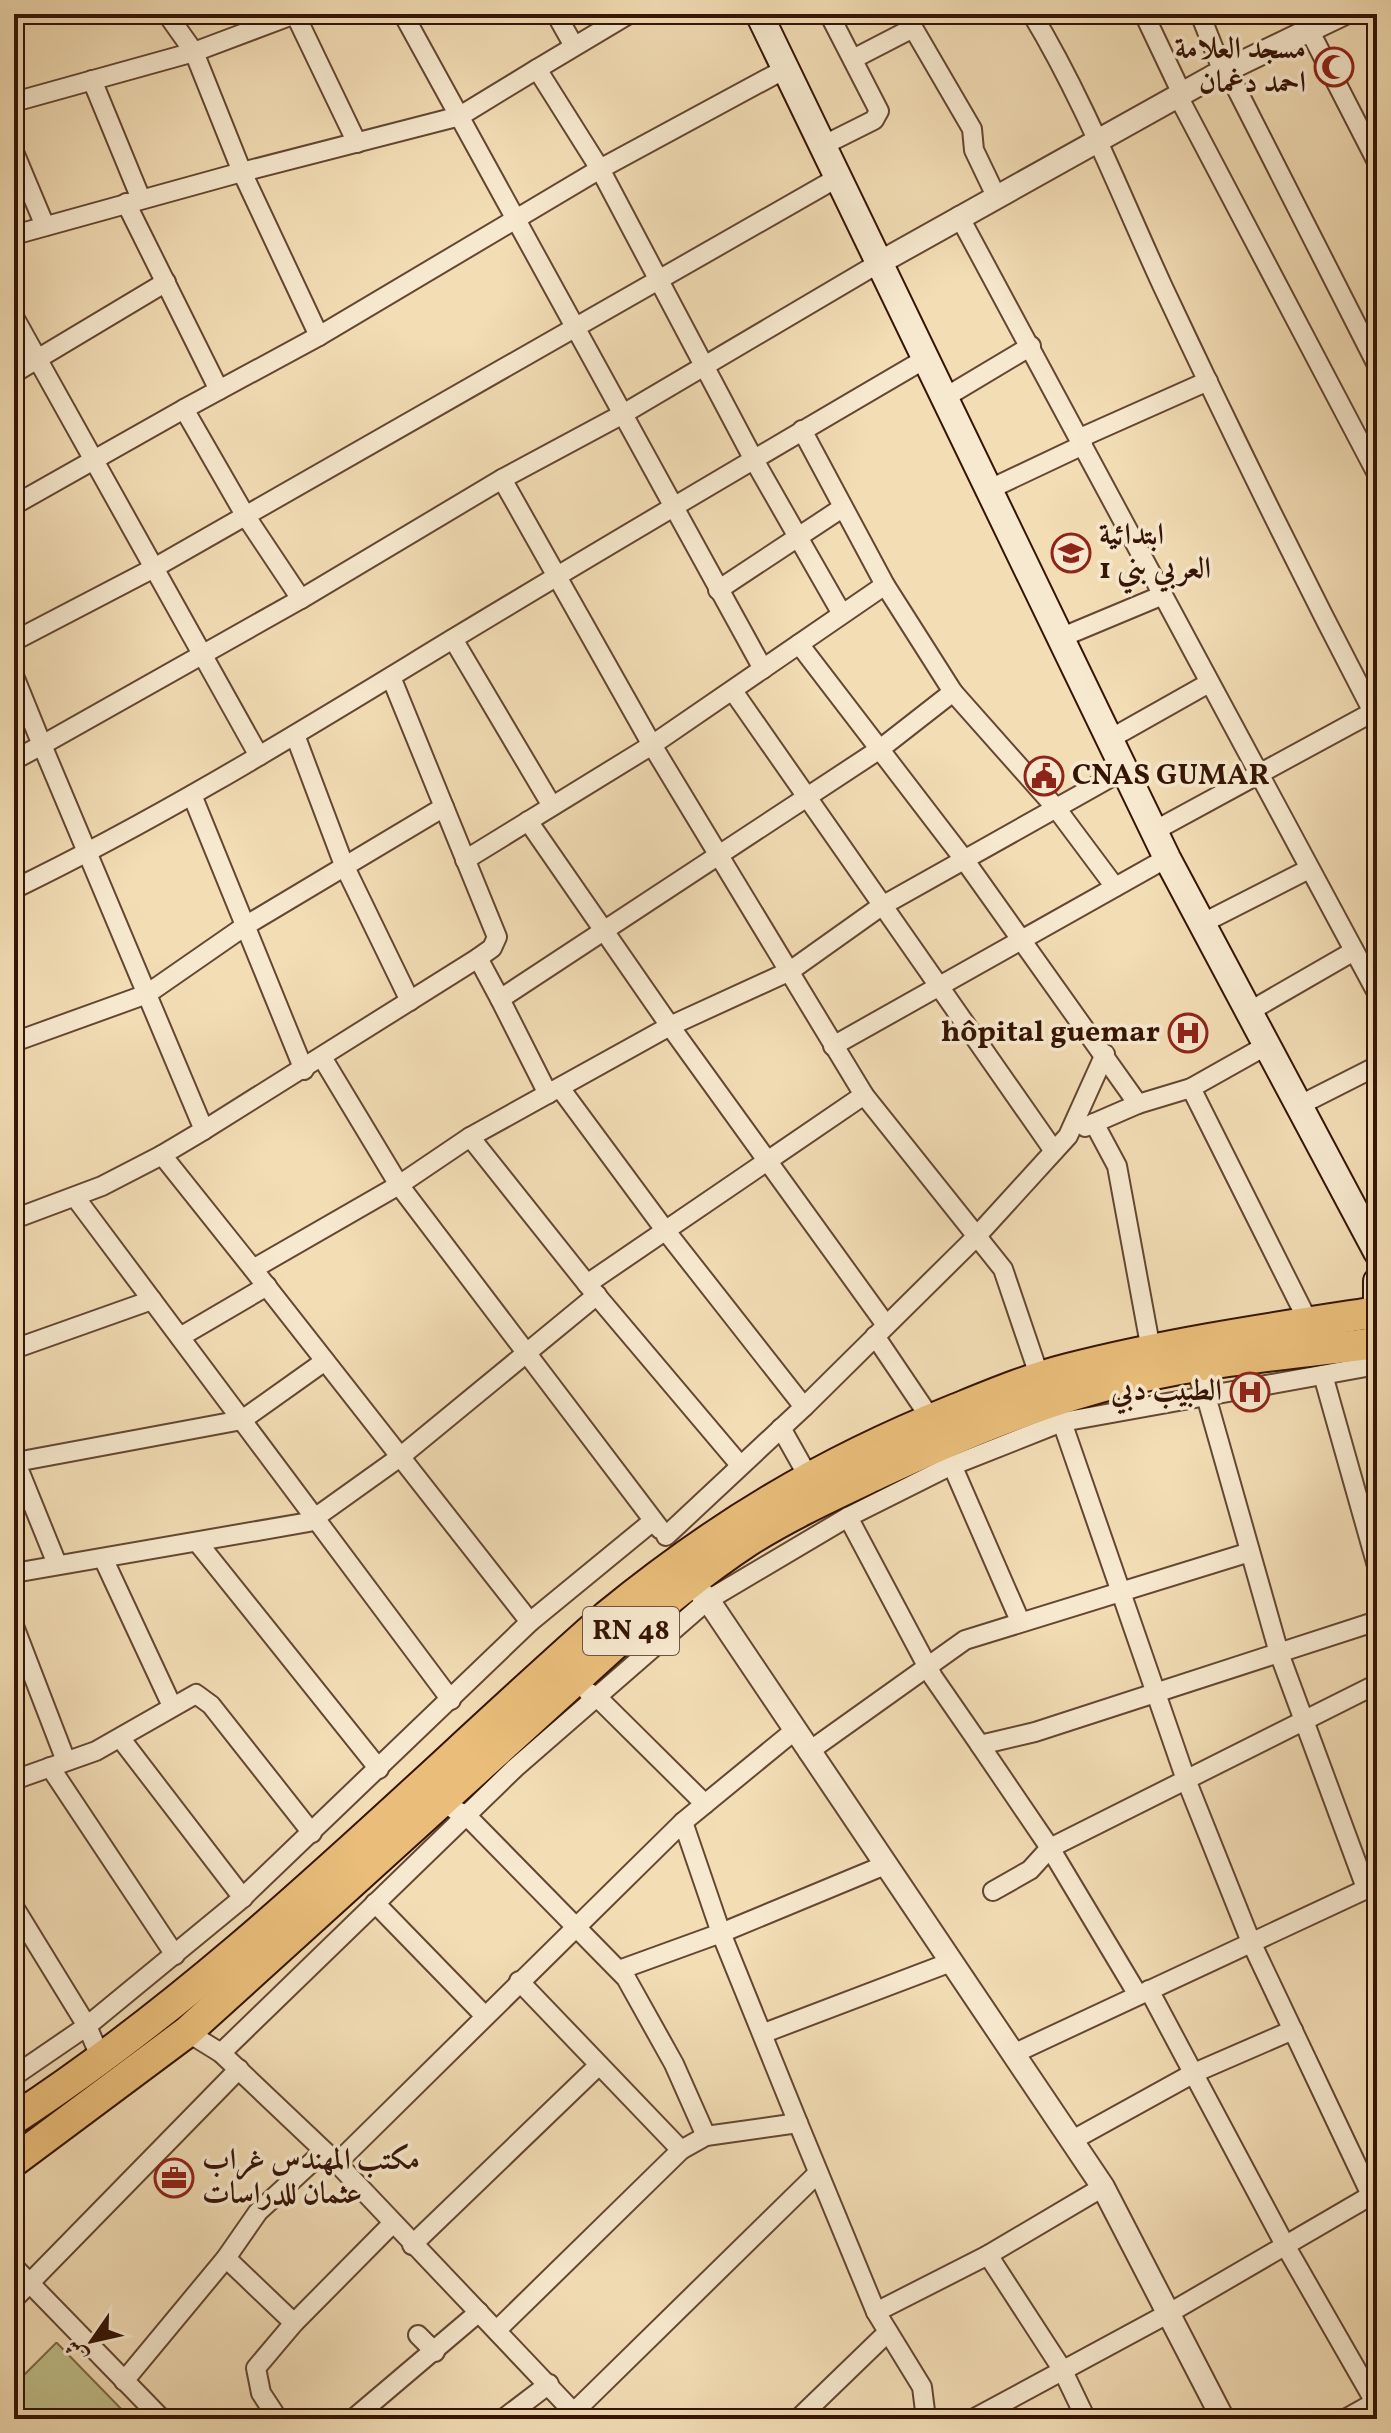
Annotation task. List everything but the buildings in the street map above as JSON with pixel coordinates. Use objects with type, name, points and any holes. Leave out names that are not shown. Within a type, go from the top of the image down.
[{"type":"highway","name":"RN 48","points":[[14,2161],[187,2032],[439,1803],[504,1761],[585,1690],[684,1570],[750,1540],[809,1506],[994,1420],[1050,1401],[1151,1350],[1377,1312]]},
{"type":"highway","name":"RN 48","points":[[14,2119],[102,2061],[178,2000],[484,1724],[684,1570],[755,1506],[808,1476],[931,1419],[1050,1401],[1194,1367],[1377,1343]]},
{"type":"main road","points":[[759,14],[1108,740],[1201,924],[1269,1044],[1377,1252]]},
{"type":"main road","points":[[1377,1281],[1377,1323]]},
{"type":"street","points":[[167,14],[194,52],[242,172],[319,336]]},
{"type":"street","points":[[14,102],[194,52],[295,14],[357,143]]},
{"type":"street","points":[[403,14],[763,669]]},
{"type":"street","points":[[556,14],[574,46]]},
{"type":"street","points":[[14,235],[460,116],[629,14]]},
{"type":"street","points":[[822,146],[878,115],[878,105],[829,14]]},
{"type":"street","points":[[1032,14],[1062,67],[1208,381],[1376,714],[1258,773],[1154,831]]},
{"type":"street","points":[[1144,14],[1180,95],[1377,474]]},
{"type":"street","points":[[1200,14],[1225,71],[1377,365]]},
{"type":"street","points":[[14,760],[301,599],[502,479],[623,414],[959,216],[1225,71],[1305,22],[1343,14]]},
{"type":"street","points":[[853,59],[909,21],[972,129],[974,150],[996,196]]},
{"type":"street","points":[[1305,22],[1377,162]]},
{"type":"street","points":[[537,69],[600,169],[754,460],[842,614]]},
{"type":"street","points":[[14,505],[319,336],[600,169],[785,69]]},
{"type":"street","points":[[92,80],[166,282],[219,390]]},
{"type":"street","points":[[14,152],[45,226]]},
{"type":"street","points":[[14,641],[154,568],[657,278],[837,178]]},
{"type":"street","points":[[959,216],[1377,993]]},
{"type":"street","points":[[14,373],[166,282]]},
{"type":"street","points":[[14,317],[259,756]]},
{"type":"street","points":[[944,398],[1031,346]]},
{"type":"street","points":[[14,889],[89,853],[192,795],[673,505],[925,359]]},
{"type":"street","points":[[990,489],[1208,381]]},
{"type":"street","points":[[184,409],[245,515],[301,599]]},
{"type":"street","points":[[802,430],[885,585],[953,692],[1056,808],[1115,887]]},
{"type":"street","points":[[502,479],[652,745],[864,1095],[975,1238],[989,1248],[1008,1278],[1050,1401],[1158,1692],[1185,1777],[1251,1942],[1372,2199],[973,2419]]},
{"type":"street","points":[[718,590],[842,508]]},
{"type":"street","points":[[465,860],[652,745],[885,585]]},
{"type":"street","points":[[1060,638],[1163,595]]},
{"type":"street","points":[[453,639],[552,806]]},
{"type":"street","points":[[799,644],[963,858],[1138,1104]]},
{"type":"street","points":[[14,676],[204,1130]]},
{"type":"street","points":[[14,1219],[75,1197],[162,1155],[323,1059],[495,944],[497,937],[391,677]]},
{"type":"street","points":[[1108,740],[1209,683]]},
{"type":"street","points":[[733,691],[880,907],[1054,1151]]},
{"type":"street","points":[[500,999],[880,749],[953,692]]},
{"type":"street","points":[[295,735],[344,865],[410,1001]]},
{"type":"street","points":[[253,1269],[399,1185],[470,1137],[670,1026],[790,971],[880,907],[1124,770]]},
{"type":"street","points":[[192,795],[304,1070]]},
{"type":"street","points":[[14,1042],[147,994],[245,926],[444,807]]},
{"type":"street","points":[[528,821],[670,1026],[768,1160],[881,1330],[931,1419]]},
{"type":"street","points":[[833,1046],[1167,858]]},
{"type":"street","points":[[1201,924],[1309,869]]},
{"type":"street","points":[[1250,1011],[1354,951]]},
{"type":"street","points":[[478,958],[554,1091],[804,1407]]},
{"type":"street","points":[[1068,1136],[1138,1104],[1191,1088],[1269,1044]]},
{"type":"street","points":[[684,1570],[740,1465],[804,1407],[975,1238],[1068,1136],[1105,1054]]},
{"type":"street","points":[[323,1059],[399,1185],[653,1521],[1103,2187],[1171,2312],[1223,2419]]},
{"type":"street","points":[[1300,1105],[1377,1066]]},
{"type":"street","points":[[1191,1088],[1309,1323]]},
{"type":"street","points":[[14,1573],[198,1543],[316,1519],[400,1457],[523,1353],[592,1289],[665,1230],[864,1095]]},
{"type":"street","points":[[1094,1123],[1117,1166],[1151,1350]]},
{"type":"street","points":[[470,1137],[592,1289],[740,1465]]},
{"type":"street","points":[[162,1155],[530,1622]]},
{"type":"street","points":[[75,1197],[451,1700]]},
{"type":"street","points":[[180,1337],[267,1286]]},
{"type":"street","points":[[14,1349],[152,1300]]},
{"type":"street","points":[[57,1564],[15,1460],[242,1420],[325,1361]]},
{"type":"street","points":[[684,1570],[848,1517],[952,1465],[1050,1401],[1206,1396],[1377,1365]]},
{"type":"street","points":[[1013,2054],[1372,1886],[1279,1653],[1206,1396],[1194,1367]]},
{"type":"street","points":[[1323,1375],[1377,1566]]},
{"type":"street","points":[[781,1428],[808,1476]]},
{"type":"street","points":[[952,1465],[1020,1621]]},
{"type":"street","points":[[848,1517],[928,1668],[1050,1848],[1194,2073],[1285,2245],[1365,2410]]},
{"type":"street","points":[[14,2076],[87,2026],[243,1898],[530,1622],[653,1521]]},
{"type":"street","points":[[198,1543],[379,1769]]},
{"type":"street","points":[[808,1752],[965,1640],[1121,1589],[1250,1552]]},
{"type":"street","points":[[103,1558],[172,1706]]},
{"type":"street","points":[[980,1745],[1035,1732],[1377,1621]]},
{"type":"street","points":[[14,1626],[58,1764],[175,1955]]},
{"type":"street","points":[[993,1891],[1030,1870],[1050,1848],[1185,1777],[1377,1684]]},
{"type":"street","points":[[585,1690],[705,1804]]},
{"type":"street","points":[[14,1780],[121,1739],[191,1694],[205,1699],[312,1833]]},
{"type":"street","points":[[124,2381],[226,2258],[258,2212],[330,2157],[484,2015],[683,1822],[794,1731]]},
{"type":"street","points":[[121,1739],[243,1898]]},
{"type":"street","points":[[221,2053],[466,1815],[504,1761]]},
{"type":"street","points":[[439,1803],[466,1815],[619,1970],[663,2042],[706,2136]]},
{"type":"street","points":[[683,1822],[721,1933],[876,2312],[922,2387],[926,2419]]},
{"type":"street","points":[[619,1970],[721,1933],[885,1865]]},
{"type":"street","points":[[375,1903],[484,2015]]},
{"type":"street","points":[[14,1907],[87,2026],[102,2061]]},
{"type":"street","points":[[273,1955],[304,1972]]},
{"type":"street","points":[[764,2033],[951,1962]]},
{"type":"street","points":[[519,1981],[681,2150]]},
{"type":"street","points":[[1071,2141],[1194,2073],[1293,2030]]},
{"type":"street","points":[[187,2032],[221,2053],[330,2157],[412,2245],[498,2329],[577,2416],[818,2173]]},
{"type":"street","points":[[412,2245],[598,2066]]},
{"type":"street","points":[[14,2299],[239,2069]]},
{"type":"street","points":[[498,2329],[681,2150],[706,2136],[798,2123]]},
{"type":"street","points":[[876,2312],[988,2255],[1103,2187]]},
{"type":"street","points":[[278,2419],[261,2393],[256,2368],[294,2323],[392,2224]]},
{"type":"street","points":[[988,2255],[1062,2369],[1086,2419]]},
{"type":"street","points":[[226,2258],[294,2323]]},
{"type":"street","points":[[14,2267],[162,2419]]},
{"type":"street","points":[[353,2419],[479,2312]]},
{"type":"street","points":[[798,2419],[888,2332]]},
{"type":"street","points":[[418,2335],[435,2352]]},
{"type":"street","points":[[503,2419],[549,2384]]},
{"type":"shaded area","points":[[56,2343],[131,2419],[14,2419],[14,2385]]},
{"type":"place","name":"مسجد العلامة احمد دغمان","points":[[1334,67]]},
{"type":"place","name":"ابتدائية العربي بني 1","points":[[1071,553]]},
{"type":"place","name":"CNAS GUMAR","points":[[1044,776]]},
{"type":"place","name":"hôpital guemar","points":[[1188,1033]]},
{"type":"place","name":"الطبيب دبي","points":[[1250,1392]]},
{"type":"place","name":"مكتب المهندس غراب عثمان للدراسات","points":[[174,2178]]}]
